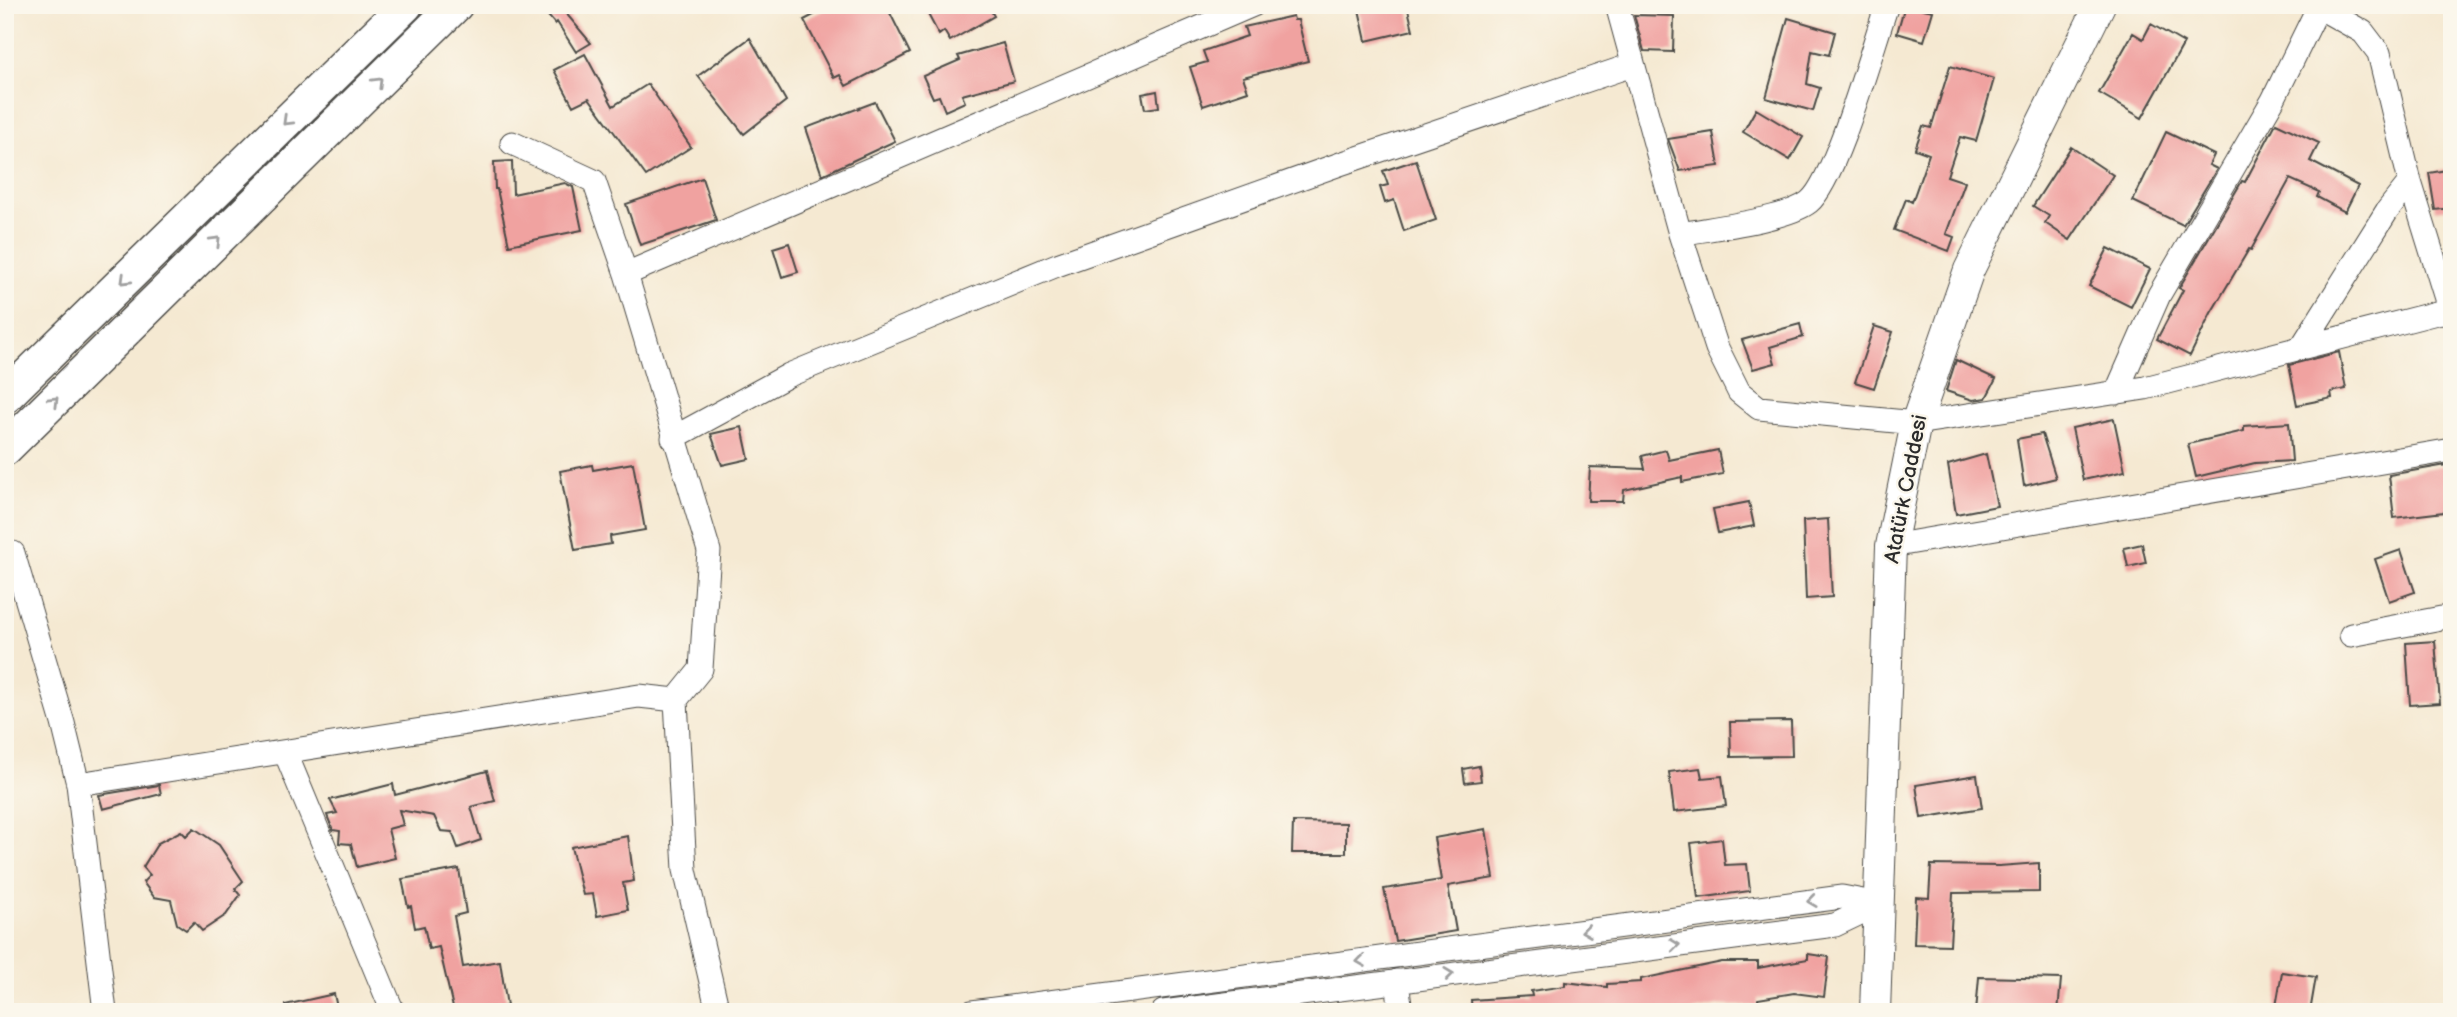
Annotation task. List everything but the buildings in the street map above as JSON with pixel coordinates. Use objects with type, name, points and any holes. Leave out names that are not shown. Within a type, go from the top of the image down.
[{"type":"highway","points":[[5,397],[406,5]]},
{"type":"highway","points":[[5,449],[456,5]]},
{"type":"main road","name":"Atatürk Caddesi","points":[[1875,1012],[1891,546],[1916,423],[1969,270],[2100,5]]},
{"type":"street","points":[[626,274],[1253,5]]},
{"type":"street","points":[[1617,5],[1680,234],[1717,348],[1739,393],[1759,408],[1916,423],[2116,393],[2451,312],[2410,182],[2379,53],[2363,32],[2316,6],[2273,100],[2159,295],[2116,393]]},
{"type":"street","points":[[1680,234],[1781,214],[1808,203],[1823,186],[1834,160],[1887,5]]},
{"type":"street","points":[[673,438],[789,375],[1058,265],[1340,164],[1632,65]]},
{"type":"street","points":[[512,143],[594,181],[626,274],[709,551],[701,669],[676,700],[685,870],[718,1012]]},
{"type":"street","points":[[2301,348],[2387,211],[2410,182]]},
{"type":"street","points":[[1891,546],[2452,450]]},
{"type":"street","points":[[5,559],[12,552],[63,723],[78,784],[105,1012]]},
{"type":"street","points":[[2351,635],[2452,616]]},
{"type":"street","points":[[78,784],[286,754],[639,696],[676,700]]},
{"type":"street","points":[[286,754],[393,1012]]},
{"type":"street","points":[[972,1012],[1843,897],[1879,904]]},
{"type":"street","points":[[1163,1012],[1835,925],[1879,904]]},
{"type":"street","points":[[1397,981],[1401,1012]]}]
